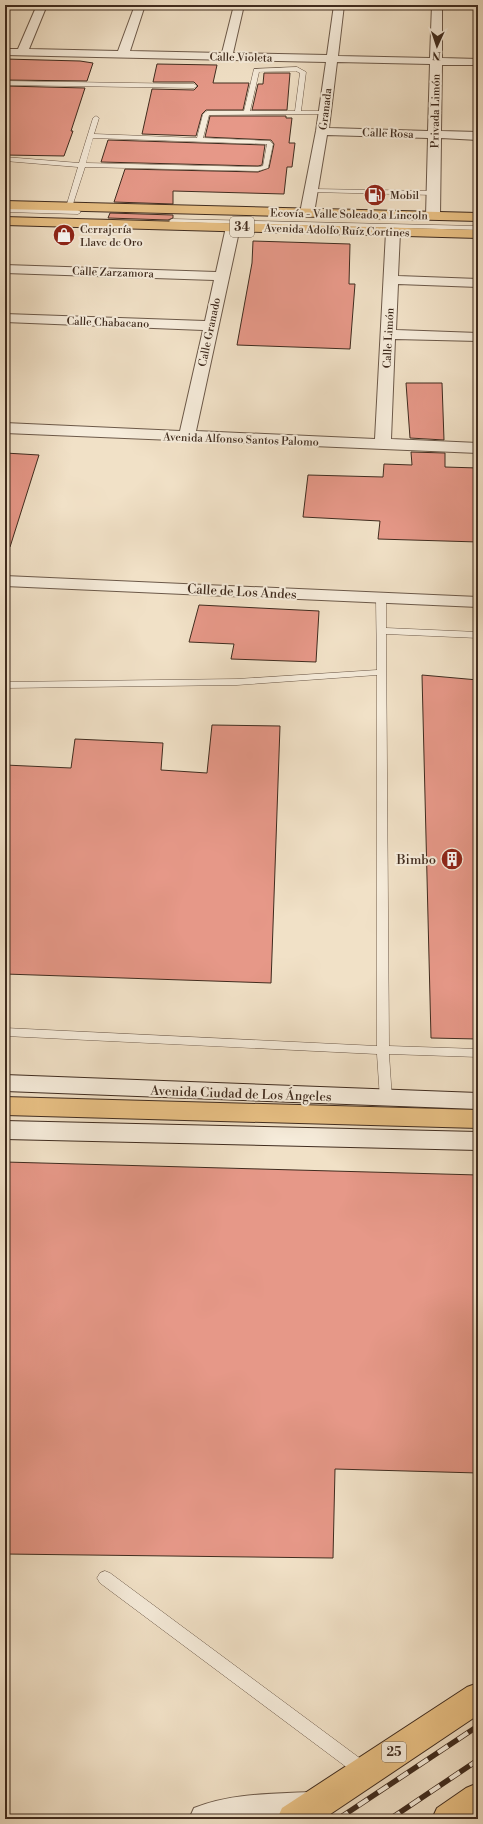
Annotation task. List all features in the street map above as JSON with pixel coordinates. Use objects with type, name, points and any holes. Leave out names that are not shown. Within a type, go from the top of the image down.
[{"type":"main road","name":"Avenida Adolfo Ruíz Cortines","points":[[5,206],[74,213],[307,213],[478,217]]},
{"type":"main road","name":"Avenida Adolfo Ruíz Cortines","points":[[5,221],[478,234]]},
{"type":"main road","points":[[5,1106],[478,1119]]},
{"type":"main road","name":"25","points":[[302,1813],[478,1697]]},
{"type":"main road","points":[[450,1819],[478,1799]]},
{"type":"street","points":[[22,52],[42,5]]},
{"type":"street","points":[[123,54],[140,5]]},
{"type":"street","points":[[227,57],[239,5]]},
{"type":"street","name":"Granada","points":[[307,213],[313,190],[339,5]]},
{"type":"street","name":"Privada Limón","points":[[433,216],[437,5]]},
{"type":"street","name":"Calle Violeta","points":[[5,52],[478,62]]},
{"type":"street","name":"Calle Rosa","points":[[322,131],[478,136]]},
{"type":"street","name":"Calle Granado","points":[[187,436],[233,227]]},
{"type":"street","name":"Calle Limón","points":[[383,444],[393,232]]},
{"type":"street","name":"Calle Zarzamora","points":[[5,269],[221,276]]},
{"type":"street","points":[[391,280],[478,283]]},
{"type":"street","name":"Calle Chabacano","points":[[5,318],[211,326]]},
{"type":"street","points":[[388,334],[478,337]]},
{"type":"street","name":"Avenida Alfonso Santos Palomo","points":[[5,428],[478,448]]},
{"type":"street","name":"Calle de Los Andes","points":[[5,581],[478,602]]},
{"type":"street","name":"Avenida Ciudad de Los Ángeles","points":[[5,1084],[478,1101]]},
{"type":"street","points":[[5,1130],[478,1141]]},
{"type":"street","points":[[206,1819],[247,1811],[302,1813]]},
{"type":"lane","points":[[247,111],[254,72],[261,69],[290,69],[301,70],[303,72],[298,112]]},
{"type":"lane","points":[[5,83],[194,86]]},
{"type":"lane","points":[[200,139],[207,113],[247,111],[324,113]]},
{"type":"lane","points":[[74,213],[82,165],[96,118]]},
{"type":"lane","points":[[5,159],[82,165],[258,169],[266,167],[270,144],[268,142],[91,136]]},
{"type":"lane","points":[[313,190],[434,193]]},
{"type":"lane","points":[[5,210],[74,213]]},
{"type":"lane","points":[[5,217],[74,213]]},
{"type":"lane","name":"Ecovía - Valle Soleado a Lincoln","points":[[478,223],[172,218],[478,228]]},
{"type":"lane","points":[[381,598],[383,1050],[386,1098]]},
{"type":"lane","points":[[382,631],[478,635]]},
{"type":"lane","points":[[5,685],[237,682],[382,672]]},
{"type":"lane","points":[[5,1032],[383,1050],[478,1053]]},
{"type":"lane","points":[[105,1578],[365,1772]]},
{"type":"building","points":[[5,59],[80,61],[93,63],[87,81],[5,80]]},
{"type":"building","points":[[157,64],[217,65],[213,83],[249,83],[243,110],[206,110],[202,114],[196,136],[142,134],[152,89],[194,90],[198,86],[194,82],[153,82]]},
{"type":"building","points":[[264,73],[290,73],[287,110],[252,110],[258,84],[263,84]]},
{"type":"building","points":[[5,86],[85,88],[71,131],[73,131],[64,156],[5,155]]},
{"type":"building","points":[[210,116],[286,116],[286,118],[292,118],[289,143],[295,143],[292,167],[287,167],[284,194],[173,191],[173,204],[114,202],[125,169],[258,172],[269,168],[274,144],[271,140],[205,137]]},
{"type":"building","points":[[108,140],[265,145],[262,165],[258,166],[101,162]]},
{"type":"building","points":[[110,213],[173,215],[173,218],[168,220],[108,218]]},
{"type":"building","points":[[253,241],[350,244],[349,284],[355,284],[350,349],[237,345],[252,263]]},
{"type":"building","points":[[406,383],[442,383],[444,440],[410,438]]},
{"type":"building","points":[[411,452],[445,453],[445,467],[478,468],[478,542],[378,539],[380,521],[303,517],[308,475],[383,477],[384,464],[412,465]]},
{"type":"building","points":[[5,453],[39,455],[10,547],[5,546]]},
{"type":"building","points":[[199,605],[319,611],[316,662],[231,659],[234,644],[189,642]]},
{"type":"building","name":"Bimbo","points":[[422,675],[478,680],[478,1039],[431,1038]]},
{"type":"building","points":[[212,725],[280,726],[271,983],[5,974],[5,765],[71,768],[75,739],[163,743],[161,770],[207,773]]},
{"type":"building","points":[[5,1162],[478,1175],[478,1473],[335,1469],[333,1558],[5,1554]]},
{"type":"railway","points":[[338,1819],[478,1726]]},
{"type":"railway","points":[[390,1819],[478,1760]]},
{"type":"place","name":"Mobil","points":[[375,195]]},
{"type":"place","name":"Cerrajería Llave de Oro","points":[[64,235]]},
{"type":"place","name":"Bimbo","points":[[452,859]]}]
